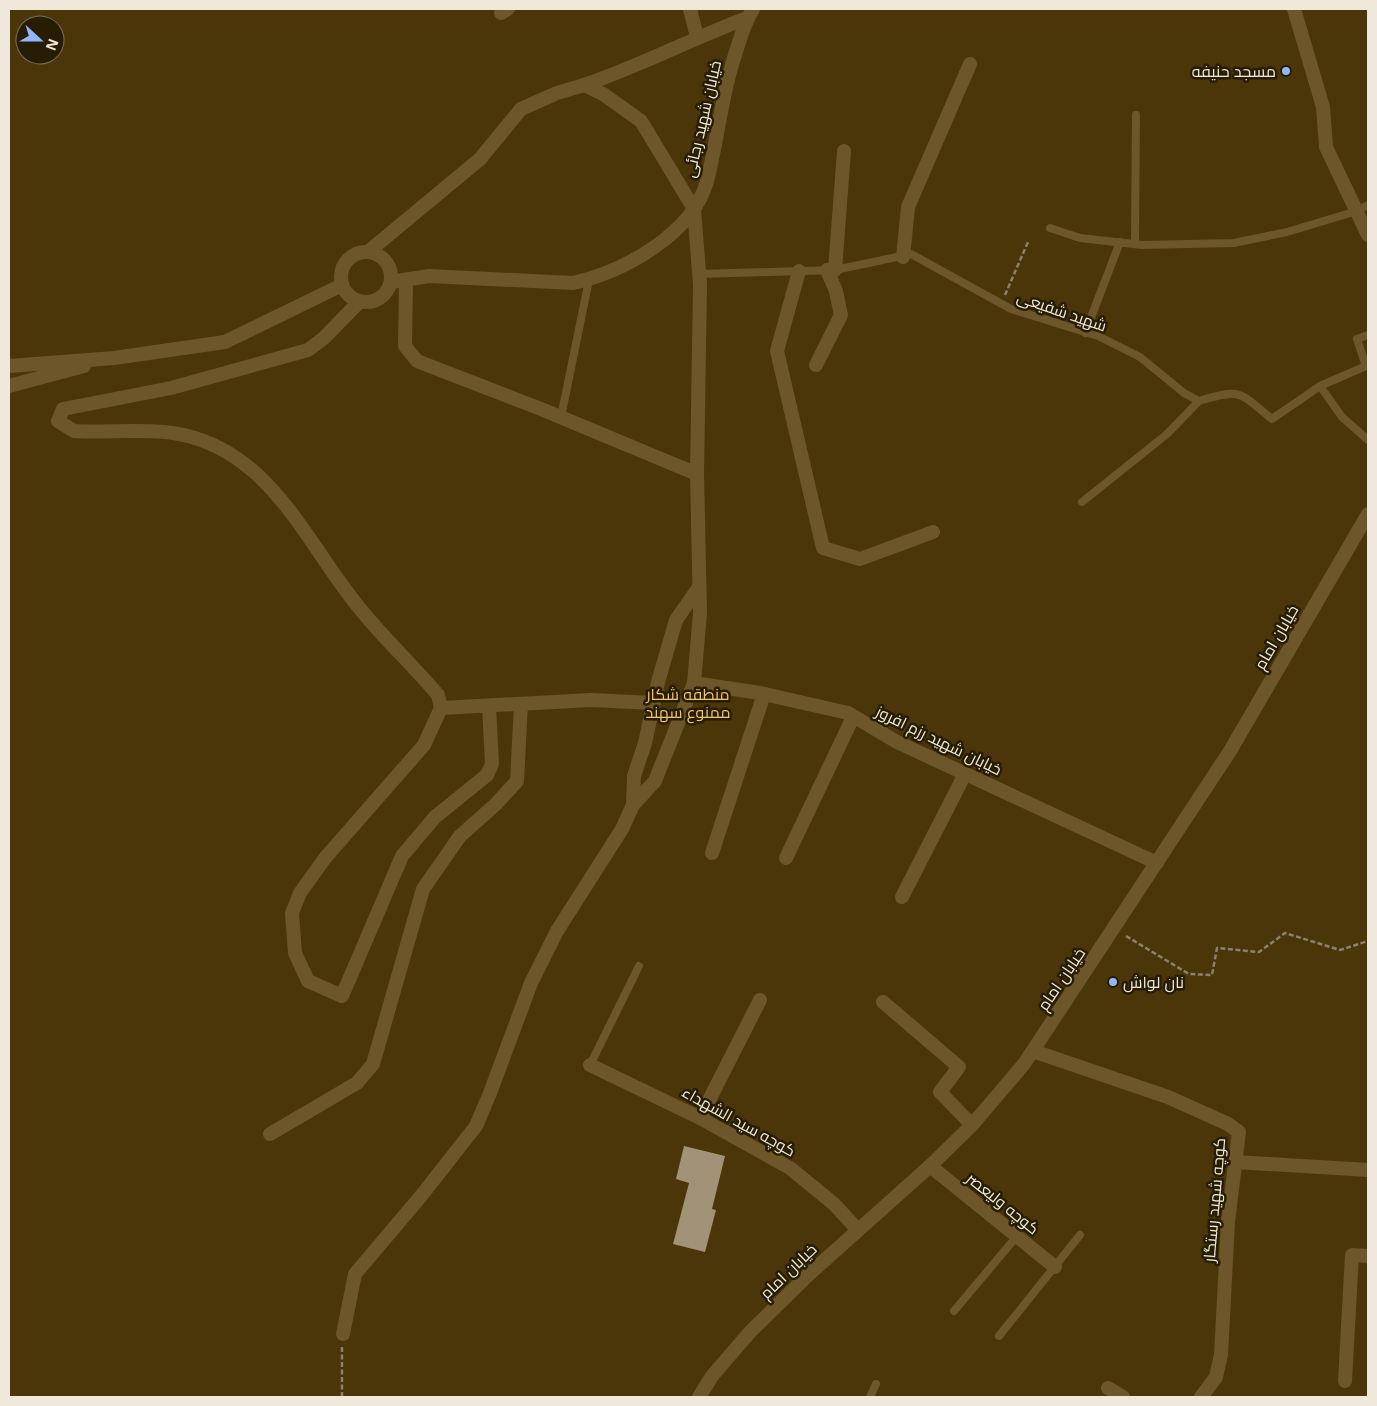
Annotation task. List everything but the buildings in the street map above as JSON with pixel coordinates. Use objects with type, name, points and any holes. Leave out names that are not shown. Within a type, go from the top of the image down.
[{"type":"street","points":[[690,9],[697,36]]},
{"type":"street","points":[[1294,9],[1323,107],[1326,147],[1363,208],[1368,235]]},
{"type":"street","points":[[368,252],[480,159],[521,108],[557,93],[632,68],[697,36],[750,13]]},
{"type":"street","name":"خیابان شهید رجائی","points":[[694,209],[706,183],[726,81],[750,13]]},
{"type":"street","points":[[903,256],[908,207],[970,64]]},
{"type":"street","points":[[343,1334],[354,1274],[421,1196],[476,1126],[531,983],[558,931],[622,829],[633,805],[655,781],[694,683],[700,613],[697,474],[699,274],[694,209],[641,121],[602,94],[584,85]]},
{"type":"street","points":[[816,366],[841,315],[831,270],[844,151]]},
{"type":"street","points":[[391,282],[429,276],[573,283],[589,280],[634,260],[659,244],[694,209]]},
{"type":"street","points":[[368,252],[383,258],[389,265],[391,282],[383,297],[375,301],[359,302],[346,292],[342,285],[342,269],[346,261],[360,253],[368,252]]},
{"type":"street","points":[[799,271],[777,351],[823,548],[860,559],[933,532]]},
{"type":"street","points":[[406,280],[405,346],[417,361],[560,417],[697,474]]},
{"type":"street","points":[[9,366],[114,358],[225,342],[342,285]]},
{"type":"street","points":[[359,302],[324,338],[308,350],[171,388],[63,409],[58,421],[74,431],[186,435],[217,446],[248,464],[286,505],[356,605],[438,695],[441,708],[424,745],[325,858],[300,893],[292,913],[295,953],[308,981],[342,996],[402,856],[435,817],[487,775],[492,764],[489,706]]},
{"type":"street","points":[[9,386],[114,358]]},
{"type":"street","name":"خیابان امام","points":[[699,1397],[712,1376],[750,1332],[857,1229],[930,1166],[972,1125],[1033,1051],[1115,930],[1230,751],[1368,514]]},
{"type":"street","points":[[633,805],[634,776],[645,743],[653,703],[676,620],[699,587]]},
{"type":"street","name":"خیابان شهید رزم افروز","points":[[694,683],[764,694],[848,713],[897,742],[1157,863]]},
{"type":"street","points":[[712,853],[764,694]]},
{"type":"street","points":[[441,708],[591,700],[653,703]]},
{"type":"street","points":[[270,1134],[357,1083],[373,1064],[423,889],[460,836],[496,804],[517,780],[521,704]]},
{"type":"street","points":[[786,858],[853,716]]},
{"type":"street","points":[[902,897],[965,774]]},
{"type":"street","points":[[700,1118],[760,1000]]},
{"type":"street","points":[[883,1002],[959,1067],[940,1092],[972,1125]]},
{"type":"street","name":"کوچه شهید رستگار","points":[[1033,1051],[1168,1098],[1228,1124],[1239,1132],[1228,1222],[1221,1355],[1216,1377],[1201,1397]]},
{"type":"street","name":"کوچه سید الشهداء","points":[[590,1065],[700,1118],[790,1168],[834,1204],[857,1229]]},
{"type":"street","points":[[1235,1162],[1368,1170]]},
{"type":"street","name":"کوچه ولیعصر","points":[[930,1166],[1055,1267]]},
{"type":"street","points":[[1345,1381],[1352,1255],[1368,1256]]},
{"type":"street","points":[[1108,1388],[1123,1397]]},
{"type":"lane","points":[[1135,244],[1136,115]]},
{"type":"lane","points":[[1050,228],[1080,238],[1135,244],[1234,243],[1287,232],[1363,208]]},
{"type":"lane","points":[[1085,333],[1120,242]]},
{"type":"lane","name":"شهید شفیعی","points":[[699,274],[831,270],[911,254],[1012,309],[1098,336],[1140,357],[1184,393],[1199,401]]},
{"type":"lane","points":[[560,417],[589,280]]},
{"type":"lane","points":[[1082,502],[1167,434],[1199,401],[1223,394],[1242,394],[1272,418],[1320,386],[1366,366],[1356,339],[1368,335]]},
{"type":"lane","points":[[1320,386],[1342,417],[1368,440]]},
{"type":"lane","points":[[590,1065],[640,966]]},
{"type":"lane","points":[[999,1336],[1080,1235]]},
{"type":"lane","points":[[954,1311],[1017,1236]]},
{"type":"lane","points":[[870,1397],[876,1384]]},
{"type":"path","points":[[1002,303],[1028,242]]},
{"type":"path","points":[[1115,930],[1188,974],[1212,975],[1217,948],[1259,952],[1285,933],[1340,950],[1368,941]]},
{"type":"path","points":[[342,1397],[343,1334]]},
{"type":"green space","name":"منطقه شکار ممنوع سهند","points":[[9,9],[1368,9],[1368,1397],[9,1397]]},
{"type":"place","name":"مسجد حنیفه","points":[[1286,71]]},
{"type":"place","name":"نان لواش","points":[[1113,982]]}]
